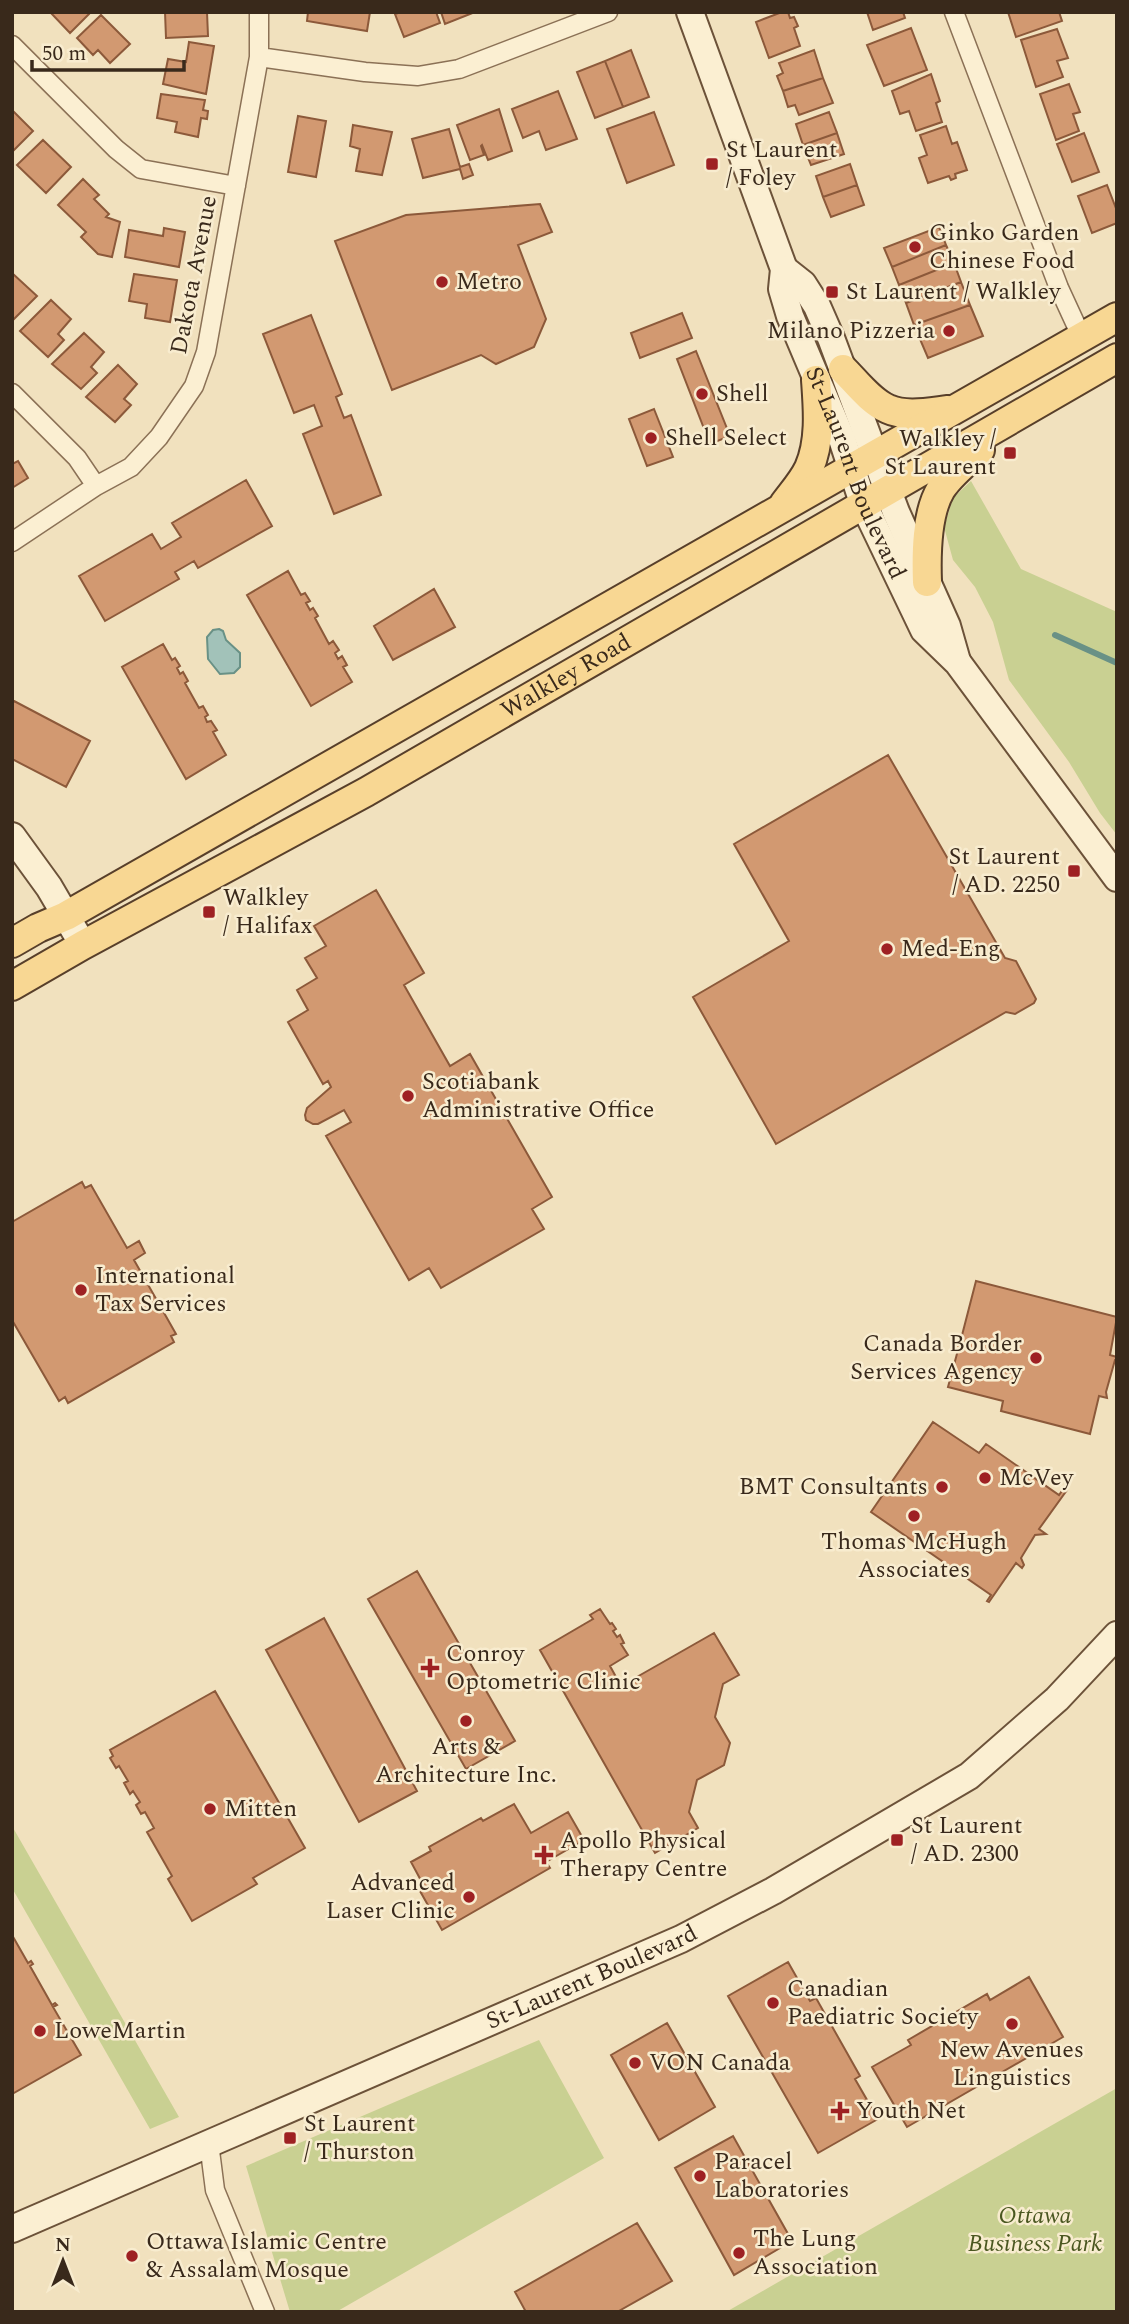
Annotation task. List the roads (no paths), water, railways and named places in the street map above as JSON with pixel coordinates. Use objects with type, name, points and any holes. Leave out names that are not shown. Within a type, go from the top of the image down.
[{"type":"main road","name":"Walkley Road","points":[[12,943],[66,916],[1117,317]]},
{"type":"main road","name":"Walkley Road","points":[[12,986],[366,792],[1117,358]]},
{"type":"main road","points":[[843,369],[866,393],[888,410],[918,413],[958,410]]},
{"type":"main road","points":[[778,512],[809,468],[816,444],[816,380]]},
{"type":"main road","points":[[927,582],[927,538],[940,491],[953,473],[1015,417]]},
{"type":"main road","points":[[525,654],[547,688]]},
{"type":"street","name":"Dakota Avenue","points":[[12,542],[96,486],[131,467],[159,437],[194,386],[206,352],[259,57],[259,12]]},
{"type":"street","points":[[259,57],[365,72],[418,76],[459,69],[608,12]]},
{"type":"street","name":"St-Laurent Boulevard","points":[[690,12],[784,269],[782,289],[816,380],[864,462],[888,489],[947,626],[958,663]]},
{"type":"street","points":[[954,12],[1055,277],[1082,338]]},
{"type":"street","points":[[12,45],[116,149],[141,169],[236,186]]},
{"type":"street","name":"St-Laurent Boulevard","points":[[784,269],[803,284],[817,306],[843,369],[864,462],[863,503],[924,630],[958,663],[1117,878]]},
{"type":"street","points":[[12,393],[77,458],[96,486]]},
{"type":"street","points":[[12,836],[49,887],[83,945]]},
{"type":"street","name":"St-Laurent Boulevard","points":[[12,2229],[681,1939],[773,1891],[969,1776],[1057,1699],[1117,1636]]},
{"type":"street","points":[[209,2143],[215,2190],[265,2312]]},
{"type":"water","points":[[219,629],[240,653],[240,667],[234,673],[220,674],[208,659],[207,637],[213,630]]},
{"type":"waterway","points":[[1055,635],[1117,663]]},
{"type":"place","name":"St Laurent / Foley","points":[[712,164]]},
{"type":"place","name":"Ginko Garden Chinese Food","points":[[915,247]]},
{"type":"place","name":"Metro","points":[[442,282]]},
{"type":"place","name":"St Laurent / Walkley","points":[[832,292]]},
{"type":"place","name":"Milano Pizzeria","points":[[949,331]]},
{"type":"place","name":"Shell","points":[[702,394]]},
{"type":"place","name":"Shell Select","points":[[651,438]]},
{"type":"place","name":"Walkley / St Laurent","points":[[1010,453]]},
{"type":"place","name":"St Laurent / AD. 2250","points":[[1074,871]]},
{"type":"place","name":"Walkley / Halifax","points":[[209,912]]},
{"type":"place","name":"Med-Eng","points":[[887,949]]},
{"type":"place","name":"Scotiabank Administrative Office","points":[[408,1096]]},
{"type":"place","name":"International Tax Services","points":[[81,1290]]},
{"type":"place","name":"Canada Border Services Agency","points":[[1036,1358]]},
{"type":"place","name":"McVey","points":[[985,1478]]},
{"type":"place","name":"BMT Consultants","points":[[942,1487]]},
{"type":"place","name":"Thomas McHugh Associates","points":[[914,1516]]},
{"type":"place","name":"Conroy Optometric Clinic","points":[[430,1668]]},
{"type":"place","name":"Arts & Architecture Inc.","points":[[466,1721]]},
{"type":"place","name":"Mitten","points":[[210,1809]]},
{"type":"place","name":"St Laurent / AD. 2300","points":[[897,1840]]},
{"type":"place","name":"Apollo Physical Therapy Centre","points":[[544,1855]]},
{"type":"place","name":"Advanced Laser Clinic","points":[[469,1897]]},
{"type":"place","name":"Canadian Paediatric Society","points":[[773,2003]]},
{"type":"place","name":"New Avenues Linguistics","points":[[1012,2024]]},
{"type":"place","name":"LoweMartin","points":[[40,2031]]},
{"type":"place","name":"VON Canada","points":[[635,2063]]},
{"type":"place","name":"Youth Net","points":[[840,2111]]},
{"type":"place","name":"St Laurent / Thurston","points":[[290,2138]]},
{"type":"place","name":"Paracel Laboratories","points":[[700,2176]]},
{"type":"place","name":"The Lung Association","points":[[739,2253]]},
{"type":"place","name":"Ottawa Islamic Centre & Assalam Mosque","points":[[132,2256]]},
{"type":"park label","name":"Ottawa Business Park","points":[[1035,2230]]}]
